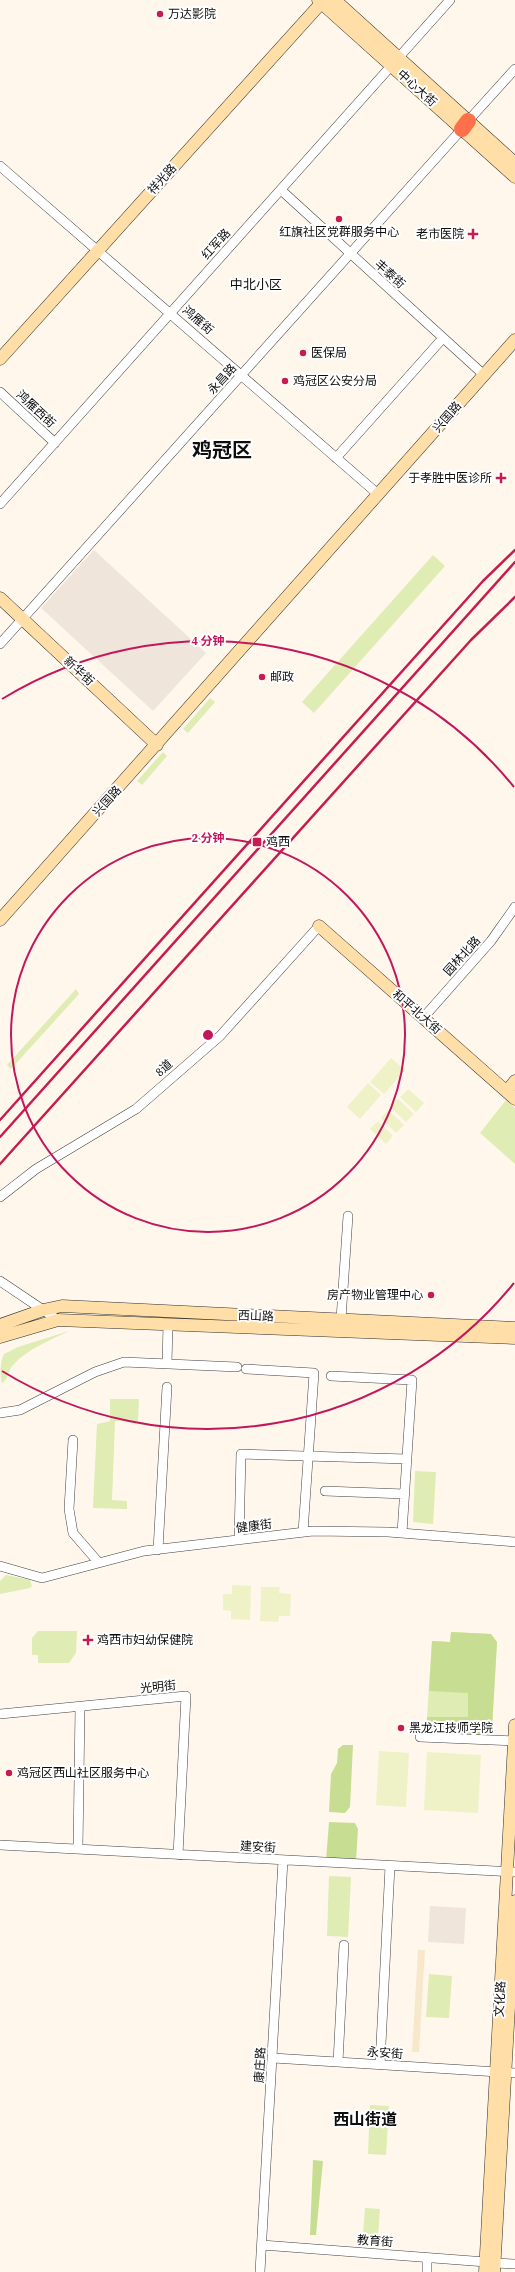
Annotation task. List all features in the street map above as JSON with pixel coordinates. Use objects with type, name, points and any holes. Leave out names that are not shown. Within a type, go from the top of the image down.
[{"type":"main road","name":"中心大街","points":[[335,0],[396,62]]},
{"type":"main road","name":"中心大街","points":[[321,1],[469,120],[515,163]]},
{"type":"main road","name":"祥光路","points":[[0,359],[321,1]]},
{"type":"main road","name":"中心大街","points":[[469,120],[515,177]]},
{"type":"main road","name":"兴国路","points":[[0,920],[214,682],[515,340]]},
{"type":"main road","name":"新华街","points":[[0,598],[21,621],[154,748]]},
{"type":"main road","name":"新华街","points":[[0,609],[21,621]]},
{"type":"main road","name":"和平北大街","points":[[319,926],[511,1095]]},
{"type":"main road","points":[[511,1095],[515,1082]]},
{"type":"main road","name":"西山路","points":[[0,1325],[43,1310],[62,1306],[515,1328]]},
{"type":"main road","name":"西山路","points":[[0,1337],[58,1320],[515,1338]]},
{"type":"main road","name":"文化路","points":[[506,2073],[515,1725]]},
{"type":"main road","name":"文化路","points":[[490,2267],[506,2073],[515,1901]]},
{"type":"street","name":"红军路","points":[[0,504],[450,0]]},
{"type":"street","name":"永昌路","points":[[0,644],[515,69]]},
{"type":"street","name":"鸿雁街","points":[[0,166],[99,249],[379,495]]},
{"type":"street","name":"丰泰街","points":[[281,190],[484,375]]},
{"type":"street","points":[[336,458],[443,338]]},
{"type":"street","name":"鸿雁西街","points":[[0,392],[55,443]]},
{"type":"street","name":"园林北路","points":[[423,1018],[508,921],[515,907]]},
{"type":"street","name":"8道","points":[[0,1197],[36,1169],[136,1109],[220,1036],[319,926]]},
{"type":"street","points":[[341,1319],[348,1216]]},
{"type":"street","points":[[0,1281],[58,1320]]},
{"type":"street","points":[[166,1364],[168,1324]]},
{"type":"street","points":[[0,1413],[20,1410],[95,1372],[124,1362],[242,1368],[314,1374],[304,1532]]},
{"type":"street","points":[[331,1376],[412,1380],[402,1533]]},
{"type":"street","points":[[158,1550],[168,1387]]},
{"type":"street","points":[[73,1440],[69,1509],[72,1533],[99,1563]]},
{"type":"street","points":[[239,1540],[242,1454],[407,1459]]},
{"type":"street","points":[[325,1491],[405,1494]]},
{"type":"street","name":"健康街","points":[[0,1566],[42,1578],[99,1563],[158,1550],[304,1532],[402,1533],[515,1542]]},
{"type":"street","name":"光明街","points":[[0,1714],[186,1696],[178,1855]]},
{"type":"street","points":[[78,1849],[80,1707]]},
{"type":"street","points":[[420,1738],[514,1741]]},
{"type":"street","name":"建安街","points":[[0,1846],[511,1872]]},
{"type":"street","name":"康庄路","points":[[260,2272],[283,1860]]},
{"type":"street","points":[[380,2064],[390,1866]]},
{"type":"street","points":[[338,2062],[344,1945]]},
{"type":"street","name":"永安街","points":[[273,2058],[506,2073]]},
{"type":"street","name":"教育街","points":[[262,2245],[428,2258],[490,2267],[515,2264]]},
{"type":"street","points":[[427,2272],[428,2258]]},
{"type":"shaded area","points":[[94,550],[206,653],[153,711],[41,608]]},
{"type":"shaded area","points":[[430,1906],[466,1908],[464,1944],[428,1942]]},
{"type":"shaded area","points":[[418,1950],[425,1950],[419,2052],[412,2052]]},
{"type":"green space","points":[[433,555],[445,566],[314,713],[302,702]]},
{"type":"green space","points":[[210,698],[215,702],[188,733],[183,729]]},
{"type":"green space","points":[[163,752],[167,756],[142,785],[137,781]]},
{"type":"green space","points":[[76,989],[79,994],[11,1069],[7,1065]]},
{"type":"green space","points":[[391,1058],[405,1070],[384,1094],[370,1082]]},
{"type":"green space","points":[[368,1083],[381,1095],[360,1119],[347,1107]]},
{"type":"green space","points":[[408,1089],[424,1103],[416,1112],[400,1097]]},
{"type":"green space","points":[[398,1099],[414,1114],[406,1122],[390,1107]]},
{"type":"green space","points":[[506,1100],[515,1108],[515,1164],[480,1133]]},
{"type":"green space","points":[[388,1110],[404,1125],[396,1133],[381,1118]]},
{"type":"green space","points":[[378,1121],[393,1136],[386,1144],[370,1129]]},
{"type":"green space","points":[[69,1331],[25,1354],[13,1365],[6,1379],[2,1383],[1,1368],[4,1354],[18,1347]]},
{"type":"green space","points":[[110,1399],[139,1399],[138,1421],[115,1421],[112,1500],[127,1501],[127,1509],[93,1508],[97,1424],[111,1421]]},
{"type":"green space","points":[[415,1471],[436,1472],[433,1524],[413,1522]]},
{"type":"green space","points":[[6,1575],[30,1580],[32,1586],[30,1588],[0,1594],[0,1581]]},
{"type":"green space","points":[[232,1585],[251,1586],[250,1620],[231,1619],[231,1611],[223,1610],[223,1594],[232,1594]]},
{"type":"green space","points":[[261,1587],[280,1587],[279,1593],[291,1594],[290,1616],[279,1616],[278,1622],[260,1621]]},
{"type":"green space","points":[[38,1631],[77,1631],[76,1653],[69,1663],[38,1663],[38,1655],[32,1655],[32,1638]]},
{"type":"green space","points":[[451,1632],[491,1634],[497,1642],[492,1728],[485,1728],[485,1737],[426,1733],[432,1641],[450,1642]]},
{"type":"green space","points":[[451,1632],[491,1634],[497,1642],[492,1728],[485,1728],[485,1737],[426,1733],[427,1717],[468,1717],[468,1693],[429,1691],[432,1641],[450,1642]]},
{"type":"green space","points":[[343,1745],[353,1745],[350,1807],[345,1813],[329,1812],[331,1774],[337,1763],[338,1749]]},
{"type":"green space","points":[[379,1751],[409,1753],[406,1807],[376,1805]]},
{"type":"green space","points":[[427,1752],[481,1755],[478,1813],[424,1810]]},
{"type":"green space","points":[[329,1822],[355,1823],[358,1829],[356,1861],[326,1860]]},
{"type":"green space","points":[[329,1876],[351,1877],[348,1937],[327,1936]]},
{"type":"green space","points":[[429,1974],[452,1976],[449,2018],[426,2017]]},
{"type":"green space","points":[[370,2105],[389,2106],[386,2155],[368,2154]]},
{"type":"green space","points":[[313,2160],[323,2161],[316,2235],[310,2235]]},
{"type":"green space","points":[[365,2208],[380,2209],[378,2236],[363,2235]]},
{"type":"railway","points":[[0,1120],[483,581],[515,550]]},
{"type":"railway","points":[[0,1137],[515,562]]},
{"type":"railway","points":[[0,1164],[471,640],[515,597]]},
{"type":"place","name":"万达影院","points":[[160,14]]},
{"type":"place","name":"红旗社区党群服务中心","points":[[339,219]]},
{"type":"place","name":"老市医院","points":[[473,234]]},
{"type":"place","name":"医保局","points":[[303,353]]},
{"type":"place","name":"鸡冠区公安分局","points":[[285,381]]},
{"type":"place","name":"于孝胜中医诊所","points":[[501,478]]},
{"type":"place","name":"邮政","points":[[262,677]]},
{"type":"place","name":"鸡西","points":[[257,842]]},
{"type":"place","name":"房产物业管理中心","points":[[431,1295]]},
{"type":"place","name":"鸡西市妇幼保健院","points":[[88,1640]]},
{"type":"place","name":"黑龙江技师学院","points":[[401,1728]]},
{"type":"place","name":"鸡冠区西山社区服务中心","points":[[9,1773]]},
{"type":"district","name":"中北小区","points":[[256,284]]},
{"type":"district","name":"鸡冠区","points":[[222,450]]},
{"type":"district","name":"西山街道","points":[[365,2119]]}]
